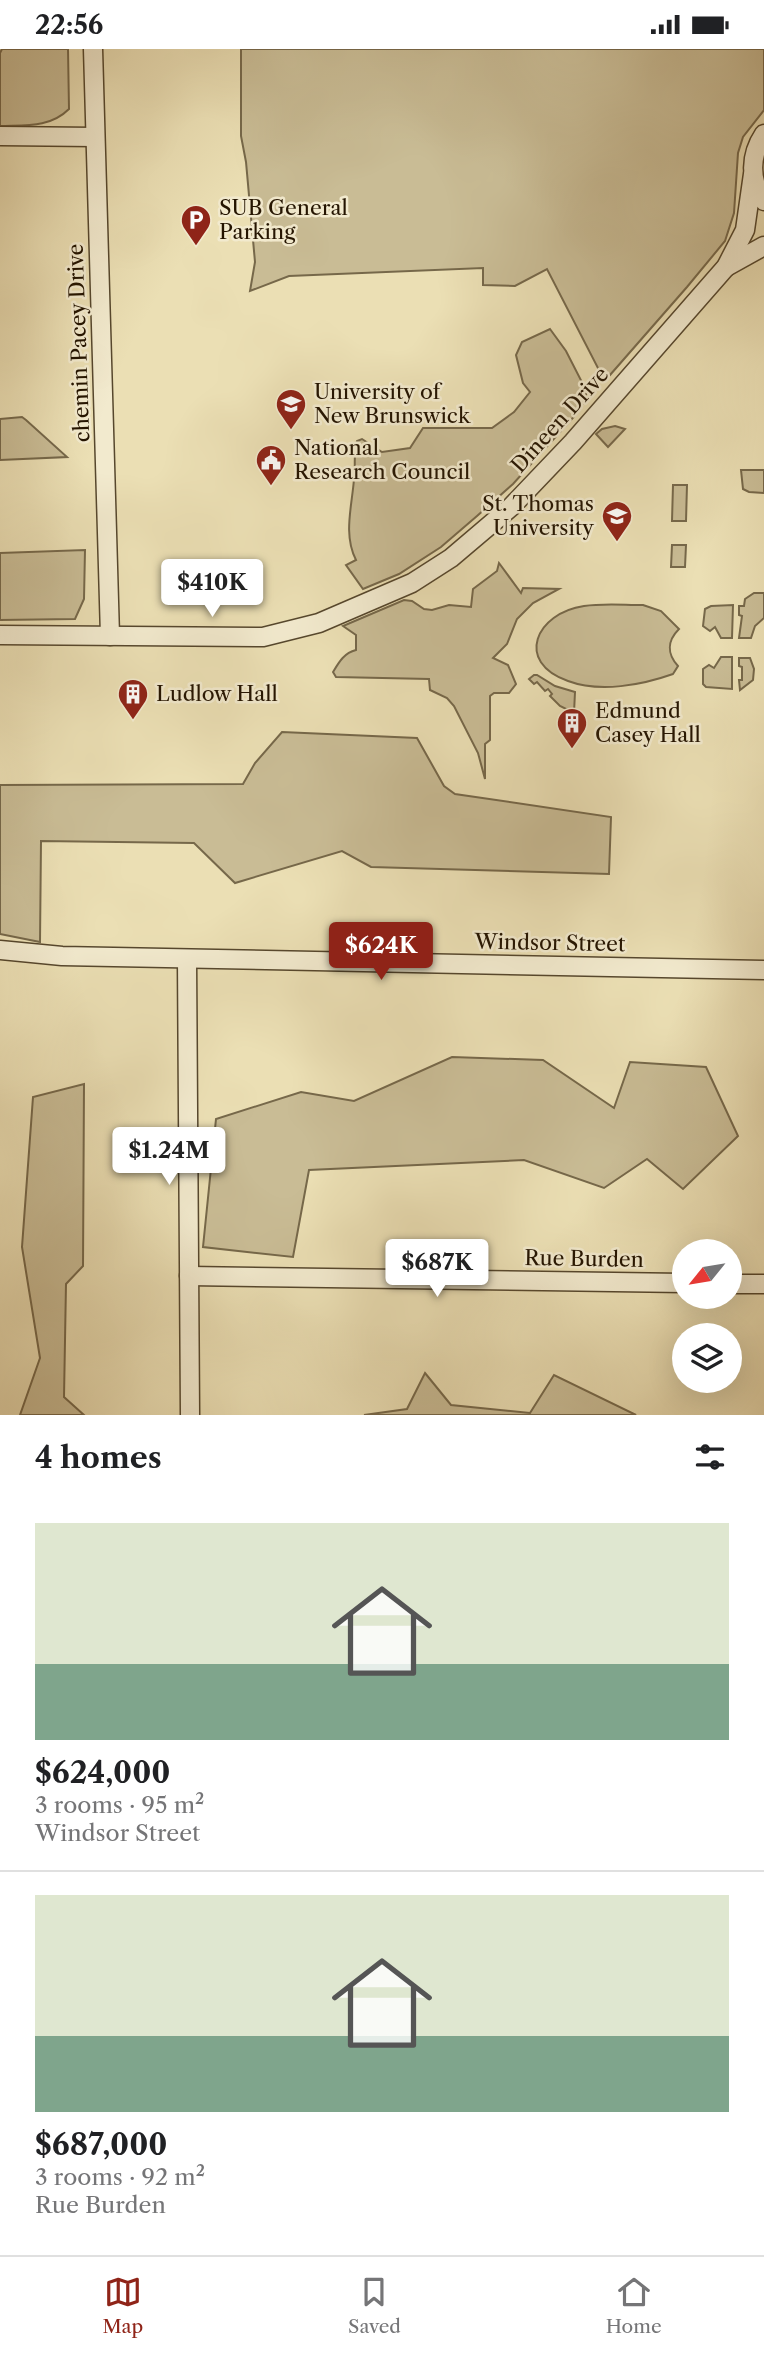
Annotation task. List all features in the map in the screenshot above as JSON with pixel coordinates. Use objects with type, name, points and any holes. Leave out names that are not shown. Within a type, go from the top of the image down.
[{"type":"street","name":"chemin Pacey Drive","points":[[93,49],[110,636]]},
{"type":"street","points":[[726,267],[745,230],[754,155],[764,134]]},
{"type":"street","points":[[0,136],[95,137]]},
{"type":"street","points":[[753,174],[764,201]]},
{"type":"street","points":[[726,267],[764,246]]},
{"type":"street","name":"Dineen Drive","points":[[0,635],[264,637],[319,623],[412,583],[451,558],[511,507],[573,442],[726,267]]},
{"type":"street","name":"Windsor Street","points":[[0,950],[62,956],[764,970]]},
{"type":"street","points":[[187,959],[190,1415]]},
{"type":"street","name":"Rue Burden","points":[[189,1276],[672,1283]]},
{"type":"street","points":[[742,1284],[764,1284]]},
{"type":"shaded area","points":[[2,49],[68,49],[69,109],[54,120],[0,126]]},
{"type":"shaded area","points":[[241,49],[764,49],[764,110],[743,137],[738,153],[734,213],[725,241],[610,375],[600,372],[547,269],[515,286],[483,285],[483,268],[289,276],[250,291],[255,262],[241,136]]},
{"type":"shaded area","points":[[550,329],[566,351],[587,392],[580,410],[513,484],[441,547],[399,574],[363,589],[346,565],[356,560],[349,531],[357,441],[362,439],[382,452],[410,448],[423,428],[492,428],[514,412],[530,392],[523,383],[516,355],[522,342]]},
{"type":"shaded area","points":[[22,417],[67,457],[0,460],[0,419]]},
{"type":"shaded area","points":[[615,426],[625,429],[608,447],[596,434],[602,429]]},
{"type":"shaded area","points":[[741,470],[764,470],[764,493],[743,489]]},
{"type":"shaded area","points":[[673,485],[687,485],[686,521],[672,521]]},
{"type":"shaded area","points":[[672,545],[686,545],[685,567],[671,567]]},
{"type":"shaded area","points":[[85,550],[84,599],[75,619],[0,620],[0,553]]},
{"type":"shaded area","points":[[499,563],[521,593],[523,588],[559,589],[533,603],[517,619],[507,644],[493,658],[508,665],[516,684],[509,693],[494,693],[490,696],[490,740],[485,744],[485,779],[478,753],[454,706],[447,698],[430,690],[429,679],[336,677],[333,672],[345,656],[356,650],[356,635],[343,626],[404,600],[432,610],[449,605],[471,607],[473,589],[497,571]]},
{"type":"shaded area","points":[[754,593],[764,593],[764,618],[755,626],[751,638],[739,638],[742,616],[739,615],[739,606],[744,606],[745,599]]},
{"type":"shaded area","points":[[606,604],[643,605],[661,611],[679,629],[672,638],[670,647],[678,666],[673,674],[635,684],[594,687],[580,685],[551,673],[541,662],[537,651],[538,639],[554,618],[567,610]]},
{"type":"shaded area","points":[[733,605],[732,638],[721,638],[715,627],[710,631],[703,626],[705,609],[711,606]]},
{"type":"shaded area","points":[[721,657],[732,657],[732,689],[706,687],[703,684],[703,669],[709,665],[714,668]]},
{"type":"shaded area","points":[[739,658],[750,658],[754,669],[753,680],[740,690],[742,667],[739,666]]},
{"type":"shaded area","points":[[534,675],[555,686],[575,692],[574,713],[560,706],[550,696],[552,694],[548,689],[545,691],[537,682],[534,684],[529,679]]},
{"type":"shaded area","points":[[282,732],[417,738],[444,786],[455,794],[611,817],[609,874],[371,867],[342,851],[235,883],[194,843],[41,841],[40,942],[0,934],[0,785],[243,784],[255,763]]},
{"type":"shaded area","points":[[452,1057],[543,1060],[614,1108],[630,1062],[706,1067],[738,1136],[683,1189],[647,1159],[604,1188],[524,1160],[309,1170],[293,1257],[203,1247],[216,1119],[301,1092],[354,1101]]},
{"type":"shaded area","points":[[84,1084],[83,1266],[66,1284],[64,1397],[84,1415],[20,1415],[40,1358],[22,1247],[33,1097]]},
{"type":"shaded area","points":[[425,1373],[451,1405],[530,1413],[554,1375],[636,1415],[364,1415],[407,1409]]},
{"type":"place","name":"SUB General Parking","points":[[196,247]]},
{"type":"place","name":"University of New Brunswick","points":[[291,431]]},
{"type":"place","name":"National Research Council","points":[[271,487]]},
{"type":"place","name":"St. Thomas University","points":[[617,543]]},
{"type":"place","name":"Ludlow Hall","points":[[133,721]]},
{"type":"place","name":"Edmund Casey Hall","points":[[572,750]]}]
